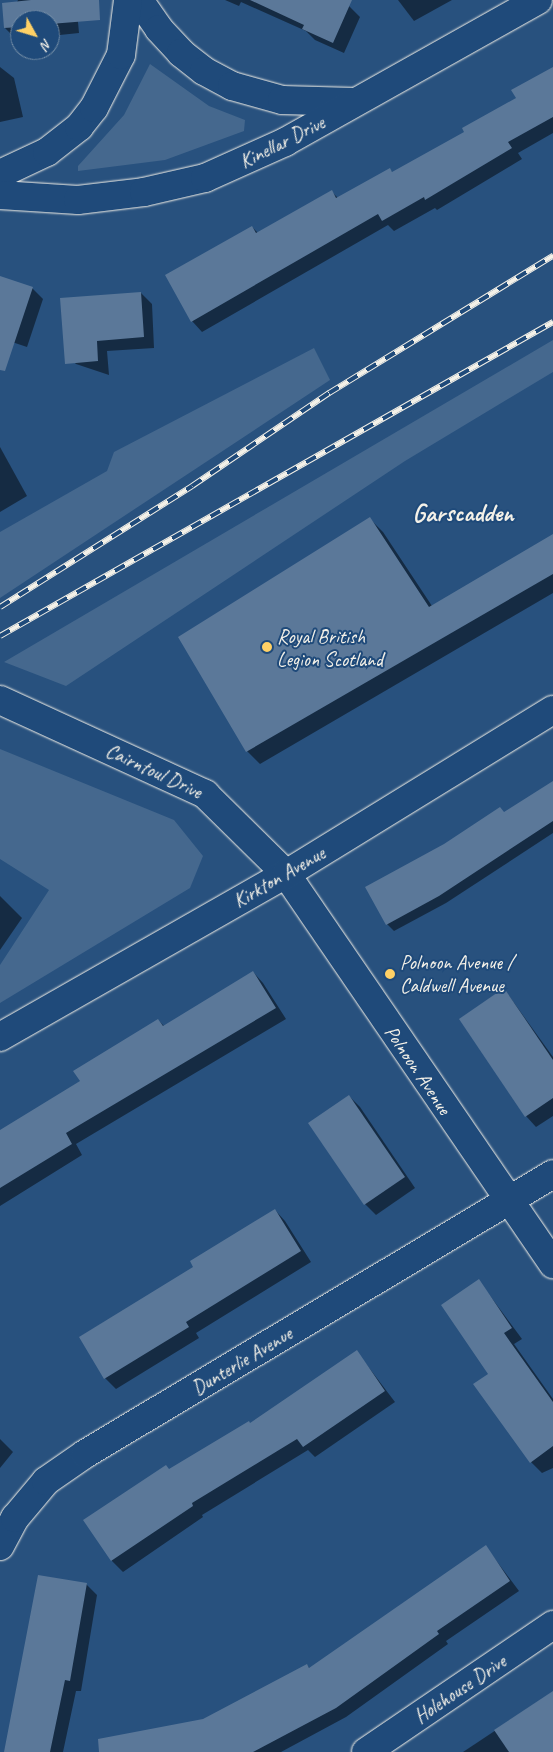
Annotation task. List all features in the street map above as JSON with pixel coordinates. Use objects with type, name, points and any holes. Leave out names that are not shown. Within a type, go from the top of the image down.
[{"type":"street","points":[[0,174],[47,152],[78,127],[94,108],[121,55],[128,0]]},
{"type":"street","points":[[139,0],[158,29],[181,53],[204,71],[232,86],[282,100],[359,102]]},
{"type":"street","name":"Kinellar Drive","points":[[0,195],[78,200],[175,186],[258,157],[538,0]]},
{"type":"street","name":"Cairntoul Drive","points":[[7,703],[205,794],[286,874]]},
{"type":"street","name":"Kirkton Avenue","points":[[0,1037],[286,874],[553,710]]},
{"type":"street","name":"Polnoon Avenue","points":[[286,874],[508,1202],[553,1264]]},
{"type":"street","name":"Dunterlie Avenue","points":[[0,1546],[15,1518],[46,1481],[85,1454],[553,1174]]},
{"type":"street","name":"Holehouse Drive","points":[[366,1752],[553,1625]]},
{"type":"shaded area","points":[[150,64],[209,106],[245,120],[244,131],[165,160],[78,171],[78,166],[124,115]]},
{"type":"shaded area","points":[[553,340],[553,372],[405,461],[66,686],[4,662]]},
{"type":"shaded area","points":[[314,348],[330,380],[0,598],[0,532],[107,471],[114,452]]},
{"type":"shaded area","points":[[0,749],[174,820],[203,856],[190,888],[0,1003],[0,965],[49,890],[0,859]]},
{"type":"building","points":[[31,0],[99,0],[100,20],[60,23],[60,10],[10,10],[10,28],[4,28],[2,3]]},
{"type":"building","points":[[250,0],[352,0],[333,43],[302,29],[304,25]]},
{"type":"building","points":[[553,67],[553,117],[508,142],[512,148],[425,200],[424,197],[382,221],[378,214],[191,322],[165,275],[252,226],[256,233],[332,190],[336,198],[390,168],[392,172],[464,132],[462,128],[516,98],[511,90]]},
{"type":"building","points":[[0,276],[33,287],[5,371],[0,370]]},
{"type":"building","points":[[141,292],[144,337],[97,341],[98,361],[65,364],[60,298]]},
{"type":"building","points":[[370,517],[429,607],[553,534],[553,574],[246,752],[178,637]]},
{"type":"building","points":[[553,781],[553,821],[439,896],[386,925],[365,887],[444,844],[500,807],[504,812]]},
{"type":"building","points":[[253,971],[276,1008],[66,1133],[72,1144],[0,1188],[0,1130],[80,1081],[73,1071],[158,1019],[163,1026]]},
{"type":"building","points":[[504,988],[553,1060],[553,1098],[525,1117],[459,1019]]},
{"type":"building","points":[[349,1095],[405,1177],[364,1205],[308,1123]]},
{"type":"building","points":[[275,1209],[301,1251],[186,1322],[189,1327],[104,1379],[79,1337],[193,1267],[190,1261]]},
{"type":"building","points":[[479,1279],[512,1328],[504,1333],[553,1402],[553,1446],[530,1463],[473,1384],[488,1374],[441,1305]]},
{"type":"building","points":[[357,1350],[385,1391],[303,1447],[297,1439],[192,1503],[193,1506],[111,1561],[83,1520],[166,1465],[169,1469],[249,1421],[250,1423]]},
{"type":"building","points":[[486,1545],[510,1581],[437,1631],[439,1634],[336,1708],[253,1752],[99,1752],[98,1739],[203,1719],[307,1664],[309,1668]]},
{"type":"building","points":[[38,1575],[87,1583],[70,1681],[65,1680],[50,1752],[4,1752]]},
{"type":"building","points":[[553,1691],[553,1752],[509,1752],[494,1730]]},
{"type":"railway","points":[[0,607],[192,486],[329,393],[553,256]]},
{"type":"railway","points":[[0,636],[553,322]]},
{"type":"place","name":"Royal British Legion Scotland","points":[[267,647]]},
{"type":"place","name":"Polnoon Avenue / Caldwell Avenue","points":[[390,974]]},
{"type":"district","name":"Garscadden","points":[[463,513]]}]
